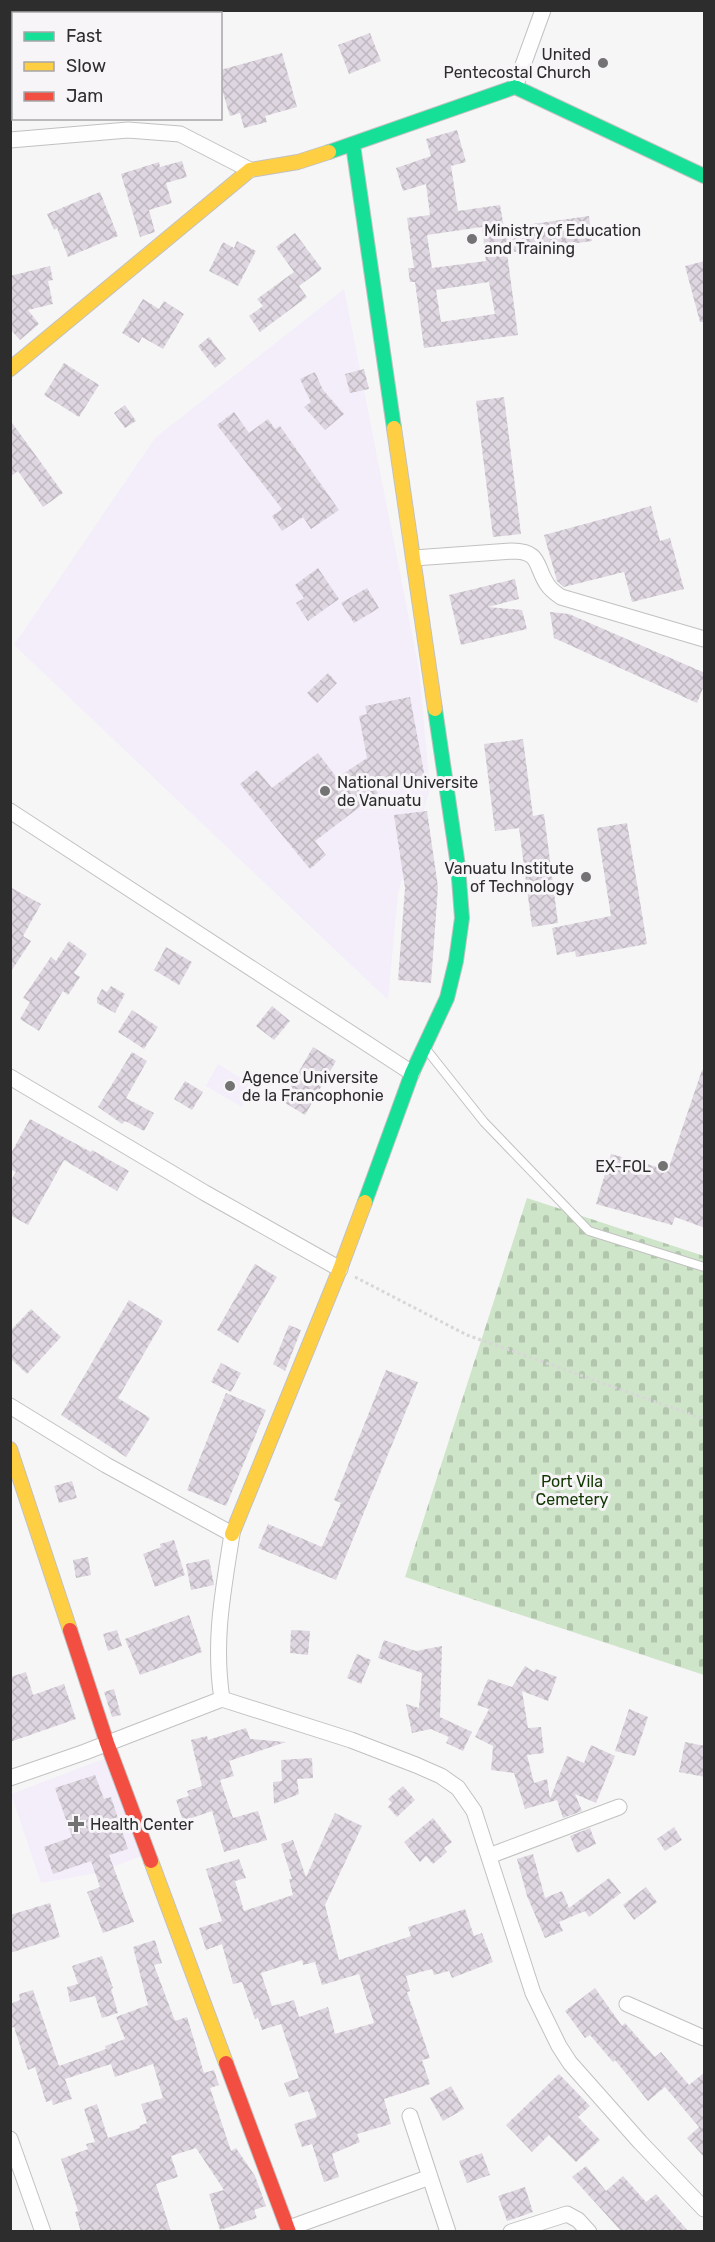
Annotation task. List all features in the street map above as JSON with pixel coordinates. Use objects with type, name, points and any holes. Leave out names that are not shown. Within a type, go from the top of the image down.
[{"type":"street","points":[[514,87],[543,10]]},
{"type":"street","points":[[10,369],[250,170],[298,162],[514,87],[705,177]]},
{"type":"street","points":[[10,140],[128,130],[180,134],[250,170]]},
{"type":"street","points":[[222,1699],[218,1672],[218,1627],[232,1534],[340,1269],[412,1072],[447,998],[456,961],[462,918],[458,866],[352,145]]},
{"type":"street","points":[[414,558],[524,552],[539,563],[547,585],[561,597],[705,639]]},
{"type":"street","points":[[10,811],[412,1072]]},
{"type":"street","points":[[10,1077],[205,1193],[340,1269]]},
{"type":"street","points":[[10,1406],[106,1465],[232,1534]]},
{"type":"street","points":[[10,1449],[107,1743],[289,2230],[430,2177]]},
{"type":"street","points":[[10,1778],[222,1699],[351,1740],[441,1776],[458,1788],[474,1812],[533,1993],[558,2046],[570,2063],[640,2142],[705,2209]]},
{"type":"street","points":[[489,1856],[619,1807]]},
{"type":"street","points":[[627,2004],[705,2038]]},
{"type":"street","points":[[410,2116],[448,2232]]},
{"type":"street","points":[[10,2139],[43,2232]]},
{"type":"street","points":[[511,2232],[567,2214],[578,2220],[589,2232]]},
{"type":"lane","points":[[424,1046],[484,1122],[589,1231],[705,1267]]},
{"type":"path","points":[[340,1269],[467,1335],[705,1419]]},
{"type":"shaded area","points":[[11,10],[146,11],[12,12],[11,40]]},
{"type":"shaded area","points":[[344,289],[419,669],[430,789],[398,893],[388,1000],[14,645],[155,438]]},
{"type":"shaded area","name":"Agence Universite de la Francophonie","points":[[218,1064],[254,1086],[242,1107],[206,1086]]},
{"type":"shaded area","name":"Health Center","points":[[106,1758],[144,1855],[97,1873],[41,1883],[11,1794]]},
{"type":"green space","name":"Port Vila Cemetery","points":[[527,1198],[704,1256],[704,1675],[405,1577]]},
{"type":"building","points":[[370,33],[381,61],[349,74],[338,45]]},
{"type":"building","points":[[282,53],[297,107],[265,116],[267,122],[244,128],[240,113],[230,116],[222,90],[222,69]]},
{"type":"building","points":[[457,130],[466,162],[451,166],[458,211],[500,205],[504,228],[589,216],[592,241],[507,253],[518,335],[424,348],[415,282],[410,282],[408,268],[414,268],[407,218],[430,215],[426,184],[403,191],[396,168],[431,156],[426,139]],"holes":[[[482,227],[486,261],[432,268],[427,235]],[[489,282],[495,314],[441,322],[436,290]]]},
{"type":"building","points":[[182,161],[187,177],[166,183],[172,203],[149,210],[155,232],[140,237],[121,174],[159,162],[160,167]]},
{"type":"building","points":[[100,192],[118,236],[68,257],[57,228],[54,230],[47,214]]},
{"type":"building","points":[[295,233],[322,269],[299,286],[307,297],[260,332],[249,316],[263,306],[257,299],[294,272],[276,247]]},
{"type":"building","points":[[237,241],[256,251],[238,286],[209,271],[223,242],[234,248]]},
{"type":"building","points":[[705,261],[705,322],[700,322],[685,266]]},
{"type":"building","points":[[50,266],[53,280],[48,281],[53,304],[28,310],[39,324],[20,340],[10,329],[10,276]]},
{"type":"building","points":[[143,299],[159,309],[164,301],[184,314],[163,349],[142,337],[139,343],[122,333]]},
{"type":"building","points":[[209,337],[226,359],[215,368],[198,346]]},
{"type":"building","points":[[64,363],[99,385],[79,417],[44,395]]},
{"type":"building","points":[[364,369],[369,389],[350,393],[345,374]]},
{"type":"building","points":[[315,372],[323,390],[344,414],[325,430],[304,407],[311,402],[300,379]]},
{"type":"building","points":[[504,397],[521,534],[493,537],[476,401]]},
{"type":"building","points":[[125,405],[136,421],[125,428],[114,413]]},
{"type":"building","points":[[234,412],[249,433],[268,419],[275,429],[280,426],[339,510],[311,529],[303,517],[282,531],[272,516],[282,509],[217,425]]},
{"type":"building","points":[[10,420],[63,493],[43,507],[18,471],[10,477]]},
{"type":"building","points":[[651,506],[660,541],[670,538],[684,589],[632,602],[624,572],[564,587],[557,581],[544,535]]},
{"type":"building","points":[[318,568],[339,599],[308,621],[296,603],[304,598],[295,585]]},
{"type":"building","points":[[515,579],[519,599],[488,607],[522,610],[527,629],[461,645],[449,595]]},
{"type":"building","points":[[367,588],[379,608],[354,623],[341,603]]},
{"type":"building","points":[[550,612],[569,614],[705,673],[705,683],[697,703],[554,638]]},
{"type":"building","points":[[328,673],[337,683],[317,703],[307,693]]},
{"type":"building","points":[[410,697],[425,778],[374,787],[378,793],[315,841],[326,855],[310,869],[240,784],[257,770],[272,788],[318,753],[337,778],[367,758],[359,716],[367,714],[365,706]]},
{"type":"building","points":[[523,739],[533,816],[544,814],[558,923],[532,927],[519,828],[495,831],[484,744]]},
{"type":"building","points":[[427,811],[438,887],[431,983],[398,980],[405,888],[394,815]]},
{"type":"building","points":[[627,823],[647,944],[576,957],[575,951],[557,955],[552,928],[611,916],[597,828]]},
{"type":"building","points":[[10,887],[41,904],[23,936],[31,941],[10,973]]},
{"type":"building","points":[[69,941],[87,954],[74,973],[80,977],[68,995],[63,991],[39,1031],[20,1019],[30,1002],[23,998],[51,957],[56,961]]},
{"type":"building","points":[[166,947],[192,962],[179,985],[154,970]]},
{"type":"building","points":[[111,986],[125,994],[115,1013],[97,1003],[102,989],[107,992]]},
{"type":"building","points":[[272,1006],[290,1021],[274,1040],[256,1026]]},
{"type":"building","points":[[132,1010],[158,1027],[144,1049],[118,1032]]},
{"type":"building","points":[[313,1047],[336,1061],[305,1115],[282,1101]]},
{"type":"building","points":[[132,1052],[147,1061],[126,1098],[154,1113],[144,1131],[125,1121],[122,1124],[98,1107]]},
{"type":"building","points":[[702,1070],[705,1071],[705,1228],[675,1217],[672,1225],[596,1204],[611,1154],[668,1170]]},
{"type":"building","points":[[185,1081],[203,1092],[192,1110],[174,1099]]},
{"type":"building","points":[[30,1119],[129,1171],[117,1191],[64,1160],[28,1225],[10,1215],[10,1182],[16,1172],[10,1169],[10,1155]]},
{"type":"building","points":[[255,1264],[277,1277],[238,1343],[217,1330]]},
{"type":"building","points":[[129,1300],[163,1321],[118,1398],[150,1418],[126,1457],[61,1415]]},
{"type":"building","points":[[31,1309],[61,1337],[27,1374],[10,1358],[10,1331]]},
{"type":"building","points":[[289,1325],[301,1330],[285,1371],[273,1364]]},
{"type":"building","points":[[221,1363],[241,1373],[231,1392],[211,1382]]},
{"type":"building","points":[[386,1370],[418,1382],[336,1580],[258,1548],[268,1524],[322,1547],[341,1503],[334,1500]]},
{"type":"building","points":[[226,1393],[266,1410],[226,1506],[187,1490]]},
{"type":"building","points":[[72,1481],[77,1498],[59,1503],[54,1486]]},
{"type":"building","points":[[174,1540],[185,1575],[155,1587],[143,1554],[161,1547],[160,1544]]},
{"type":"building","points":[[88,1557],[91,1575],[76,1578],[73,1560]]},
{"type":"building","points":[[209,1559],[214,1585],[191,1590],[186,1564]]},
{"type":"building","points":[[189,1615],[202,1652],[140,1675],[125,1639]]},
{"type":"building","points":[[117,1630],[122,1646],[108,1651],[103,1634]]},
{"type":"building","points":[[291,1630],[310,1631],[308,1655],[290,1653]]},
{"type":"building","points":[[384,1640],[416,1651],[442,1646],[440,1717],[472,1732],[463,1751],[446,1743],[449,1737],[431,1729],[412,1733],[406,1704],[419,1708],[422,1673],[378,1658]]},
{"type":"building","points":[[357,1654],[371,1660],[361,1684],[347,1678]]},
{"type":"building","points":[[525,1666],[534,1672],[536,1669],[557,1677],[548,1701],[522,1691],[528,1728],[541,1727],[544,1753],[527,1755],[534,1783],[547,1779],[550,1799],[567,1756],[584,1763],[591,1745],[615,1756],[596,1803],[575,1794],[582,1811],[563,1818],[557,1800],[525,1809],[514,1773],[491,1770],[493,1746],[475,1737],[489,1709],[477,1705],[488,1679],[512,1687]]},
{"type":"building","points":[[26,1672],[33,1695],[64,1684],[76,1719],[10,1742],[10,1677]]},
{"type":"building","points":[[114,1689],[121,1715],[112,1717],[104,1692]]},
{"type":"building","points":[[629,1709],[648,1717],[635,1756],[615,1751]]},
{"type":"building","points":[[246,1728],[250,1739],[286,1742],[229,1761],[234,1776],[220,1780],[233,1818],[258,1811],[267,1840],[224,1852],[212,1811],[183,1821],[176,1800],[189,1796],[187,1791],[202,1786],[191,1740],[207,1736],[208,1740]]},
{"type":"building","points":[[685,1742],[705,1746],[705,1777],[679,1772]]},
{"type":"building","points":[[312,1758],[313,1778],[297,1779],[299,1794],[274,1804],[273,1782],[282,1781],[281,1760]]},
{"type":"building","points":[[95,1775],[104,1799],[111,1797],[128,1849],[109,1855],[134,1922],[103,1933],[87,1892],[100,1887],[91,1861],[53,1874],[44,1847],[72,1837],[55,1788]]},
{"type":"building","points":[[403,1786],[415,1800],[397,1817],[388,1807],[392,1803],[388,1799]]},
{"type":"building","points":[[335,1813],[362,1826],[325,1905],[339,1960],[411,1936],[408,1927],[465,1909],[474,1936],[482,1933],[493,1962],[452,1978],[449,1971],[434,1975],[432,1969],[406,1976],[410,1991],[407,1992],[430,2058],[422,2060],[430,2084],[384,2099],[391,2124],[357,2134],[360,2142],[332,2154],[339,2177],[324,2182],[312,2144],[302,2147],[294,2124],[317,2117],[308,2091],[289,2097],[284,2083],[299,2078],[281,2024],[262,2030],[258,2018],[255,2019],[242,1982],[233,1984],[222,1944],[206,1950],[199,1928],[222,1921],[206,1869],[239,1859],[246,1878],[235,1881],[244,1911],[293,1895],[289,1879],[292,1879],[281,1844],[293,1840],[306,1877]],"holes":[[[302,1960],[303,1965],[315,1962],[322,1985],[359,1974],[374,2023],[335,2034],[328,2007],[299,2017],[294,2000],[272,2006],[261,1973]]]},
{"type":"building","points":[[433,1818],[452,1842],[444,1848],[447,1852],[433,1864],[426,1856],[420,1862],[404,1842]]},
{"type":"building","points":[[674,1827],[682,1840],[665,1851],[657,1839]]},
{"type":"building","points":[[590,1828],[596,1844],[577,1853],[570,1836]]},
{"type":"building","points":[[533,1854],[545,1898],[562,1891],[569,1908],[609,1878],[621,1893],[589,1917],[585,1911],[559,1922],[563,1931],[545,1938],[527,1896],[517,1859]]},
{"type":"building","points":[[646,1887],[657,1902],[634,1920],[623,1905]]},
{"type":"building","points":[[50,1903],[60,1937],[10,1953],[10,1915]]},
{"type":"building","points":[[155,1940],[162,1963],[154,1965],[175,2021],[187,2017],[204,2073],[214,2070],[219,2085],[210,2088],[231,2151],[236,2148],[255,2176],[266,2206],[254,2210],[257,2218],[220,2230],[209,2194],[224,2190],[196,2148],[171,2156],[178,2177],[156,2184],[171,2232],[81,2232],[75,2212],[78,2211],[61,2159],[88,2149],[86,2144],[95,2142],[84,2109],[97,2104],[108,2138],[140,2128],[139,2126],[147,2123],[141,2104],[163,2098],[153,2064],[115,2077],[111,2064],[65,2079],[72,2099],[53,2105],[52,2100],[46,2102],[35,2067],[28,2070],[14,2027],[10,2028],[10,2004],[20,2000],[19,1994],[33,1990],[59,2066],[106,2049],[105,2046],[125,2039],[116,2017],[148,2005],[133,1947]]},
{"type":"building","points":[[102,1956],[113,1988],[111,1989],[118,2013],[102,2018],[95,1996],[70,2002],[67,1987],[78,1984],[72,1966]]},
{"type":"building","points":[[595,1988],[622,2026],[625,2023],[655,2057],[661,2052],[689,2085],[705,2072],[705,2158],[687,2138],[699,2127],[665,2087],[648,2101],[615,2060],[613,2062],[590,2035],[585,2038],[565,2011]]},
{"type":"building","points":[[559,2074],[590,2106],[578,2117],[600,2140],[576,2162],[549,2135],[532,2152],[506,2125]]},
{"type":"building","points":[[451,2086],[464,2109],[443,2121],[430,2098]]},
{"type":"building","points":[[482,2153],[490,2175],[467,2183],[459,2161]]},
{"type":"building","points":[[586,2166],[606,2191],[623,2176],[646,2202],[656,2194],[689,2232],[622,2232],[572,2177]]},
{"type":"building","points":[[525,2187],[533,2212],[507,2221],[498,2196]]},
{"type":"traffic: fast","points":[[329,152],[515,87],[704,176]]},
{"type":"traffic: fast","points":[[353,145],[394,428]]},
{"type":"traffic: fast","points":[[365,1202],[412,1073],[447,998],[456,961],[462,918],[458,866],[435,709]]},
{"type":"traffic: slow","points":[[10,369],[250,170],[298,162],[329,152]]},
{"type":"traffic: slow","points":[[394,428],[435,709]]},
{"type":"traffic: slow","points":[[232,1534],[365,1202]]},
{"type":"traffic: slow","points":[[10,1449],[70,1630]]},
{"type":"traffic: slow","points":[[151,1861],[226,2063]]},
{"type":"traffic: jam","points":[[70,1630],[107,1743],[151,1861]]},
{"type":"traffic: jam","points":[[226,2063],[289,2232]]},
{"type":"place","name":"United Pentecostal Church","points":[[603,63]]},
{"type":"place","name":"Ministry of Education and Training","points":[[472,239]]},
{"type":"place","name":"National Universite de Vanuatu","points":[[325,791]]},
{"type":"place","name":"Vanuatu Institute of Technology","points":[[586,877]]},
{"type":"place","name":"Agence Universite de la Francophonie","points":[[230,1086]]},
{"type":"place","name":"EX-FOL","points":[[663,1166]]},
{"type":"place","name":"Health Center","points":[[76,1824]]}]
